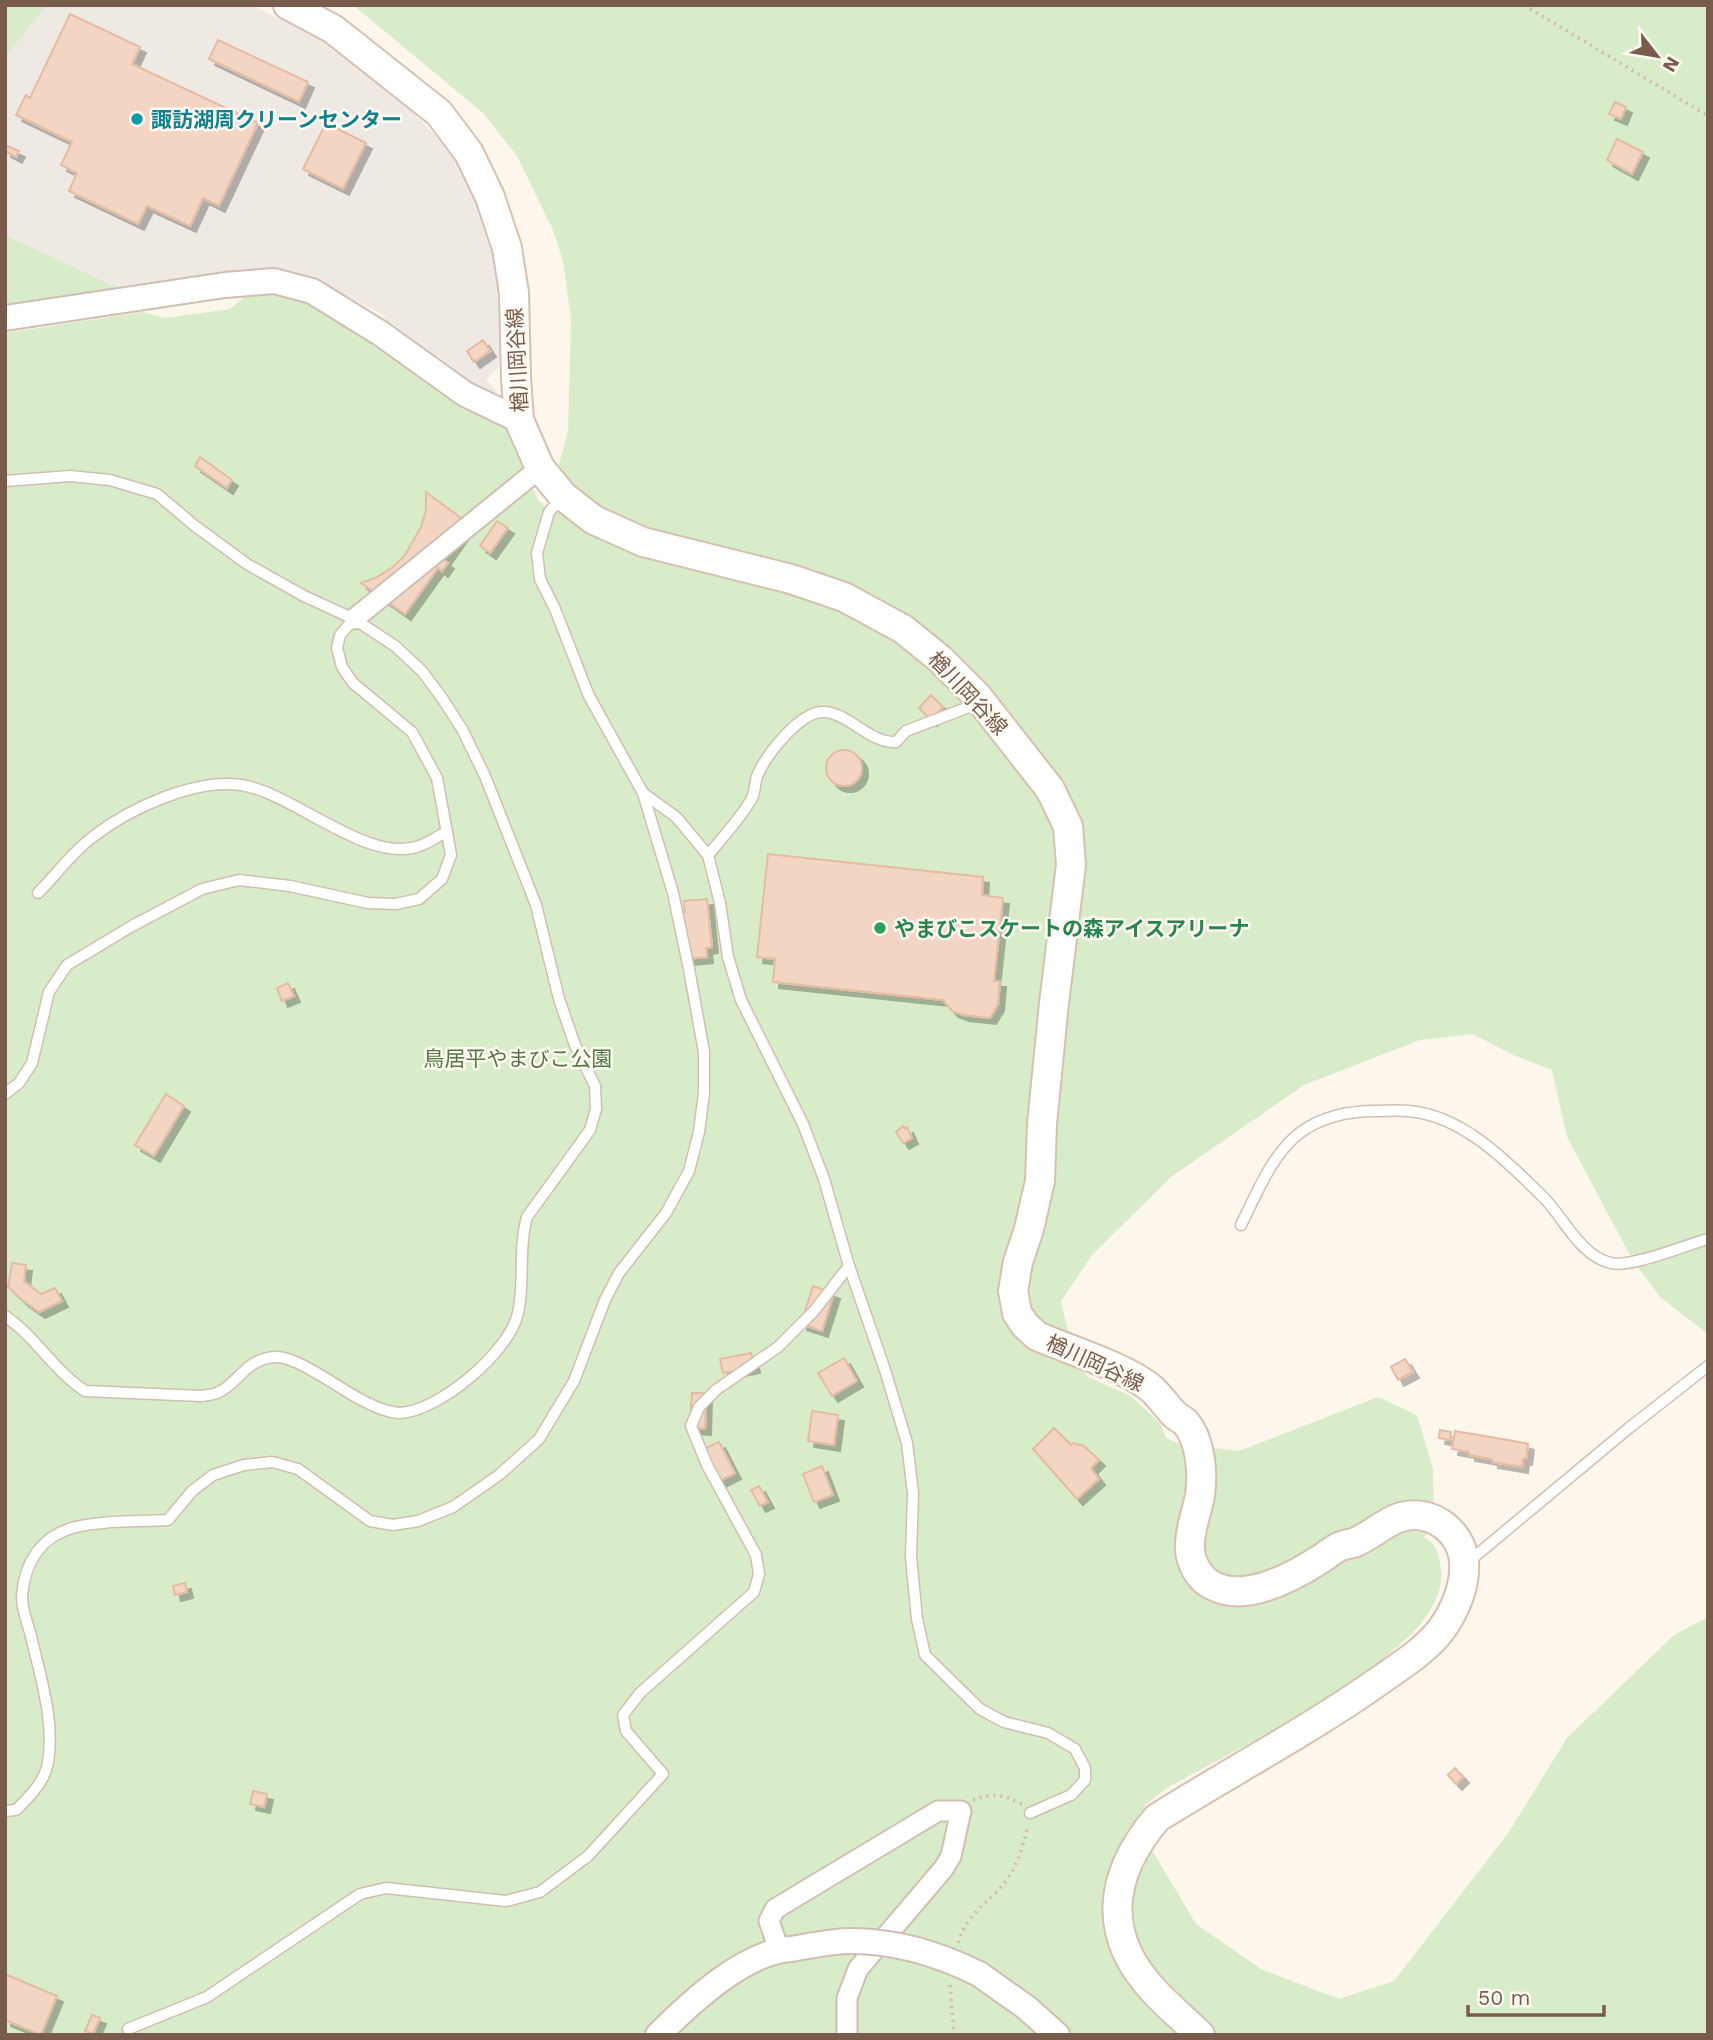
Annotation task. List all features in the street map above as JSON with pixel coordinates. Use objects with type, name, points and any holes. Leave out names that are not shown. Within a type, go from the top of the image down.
[{"type":"main road","name":"楢川岡谷線","points":[[288,5],[333,29],[439,113],[469,153],[490,197],[507,248],[514,293],[519,420],[540,468],[563,496],[594,520],[643,542],[791,579],[844,597],[903,629],[940,659],[977,696],[1050,789],[1068,826],[1071,865],[1042,1124],[1041,1181],[1018,1262],[1013,1301],[1025,1325],[1037,1336],[1130,1375],[1162,1398],[1172,1413],[1187,1474],[1174,1549],[1177,1564],[1189,1586],[1199,1595],[1224,1605],[1258,1601],[1296,1587],[1349,1554],[1354,1543],[1398,1518],[1412,1515],[1437,1520],[1453,1534],[1461,1548],[1464,1565]]},
{"type":"main road","points":[[1200,2035],[1156,1993],[1127,1950],[1117,1912],[1119,1887],[1126,1862],[1140,1838],[1157,1818],[1342,1707],[1424,1647],[1440,1632],[1452,1612],[1460,1595],[1464,1565]]},
{"type":"street","points":[[5,318],[225,285],[274,281],[312,291],[380,333],[465,394],[519,420]]},
{"type":"street","points":[[354,619],[540,468]]},
{"type":"street","points":[[785,1949],[769,1920],[775,1909],[938,1811],[961,1811],[951,1856],[944,1868],[858,1969],[847,1998],[848,2035]]},
{"type":"street","points":[[658,2035],[707,1991],[741,1967],[785,1949],[849,1941],[877,1942],[928,1952],[979,1974],[1027,2008],[1057,2035]]},
{"type":"lane","points":[[5,481],[70,476],[110,480],[157,494],[247,564],[304,596],[354,619],[395,646],[422,671],[463,729],[485,776],[536,905],[559,999],[575,1045],[595,1086],[596,1109],[590,1130],[527,1217],[522,1233],[518,1314],[511,1331],[483,1365],[451,1392],[427,1405],[399,1413],[369,1404],[298,1364],[277,1357],[257,1360],[218,1393],[201,1396],[103,1394],[85,1391],[70,1382],[19,1325],[5,1316]]},
{"type":"lane","points":[[5,1811],[16,1810],[36,1790],[48,1765],[49,1736],[44,1692],[21,1597],[27,1571],[36,1550],[51,1536],[74,1527],[168,1520],[192,1491],[213,1475],[244,1465],[272,1462],[298,1469],[370,1521],[393,1525],[418,1521],[453,1507],[499,1475],[538,1439],[574,1381],[605,1300],[620,1273],[666,1213],[689,1171],[705,1093],[704,1052],[673,893],[643,793],[589,696],[555,609],[540,579],[537,553],[549,512],[563,496]]},
{"type":"lane","points":[[5,1094],[19,1083],[32,1063],[49,992],[67,965],[202,889],[239,880],[290,886],[368,903],[396,904],[419,899],[442,879],[451,855],[438,778],[412,732],[353,683],[342,667],[337,648],[340,635],[354,619]]},
{"type":"lane","points":[[708,855],[754,797],[757,775],[785,734],[810,715],[824,712],[845,720],[886,743],[896,742],[906,731],[969,707]]},
{"type":"lane","points":[[38,893],[92,837],[120,819],[176,793],[216,783],[243,785],[278,796],[314,818],[388,849],[417,847],[447,831]]},
{"type":"lane","points":[[643,793],[676,817],[708,855],[720,903],[728,957],[741,1000],[803,1124],[824,1178],[849,1266],[907,1443],[913,1493],[911,1557],[917,1619],[925,1655],[980,1709],[1004,1721],[1048,1733],[1075,1749],[1085,1768],[1085,1780],[1071,1795],[1030,1813]]},
{"type":"lane","points":[[1241,1225],[1272,1164],[1299,1133],[1325,1118],[1361,1111],[1410,1111],[1451,1122],[1496,1152],[1545,1199],[1588,1251],[1602,1260],[1614,1264],[1640,1260],[1708,1238]]},
{"type":"lane","points":[[128,2029],[207,1997],[360,1894],[386,1888],[506,1900],[540,1892],[588,1856],[663,1774],[626,1731],[623,1715],[640,1693],[754,1592],[759,1574],[755,1555],[707,1465],[691,1426],[699,1406],[716,1390],[778,1347],[814,1311],[849,1266]]},
{"type":"lane","points":[[1464,1565],[1708,1366]]},
{"type":"path","points":[[1524,5],[1708,116]]},
{"type":"path","points":[[957,1952],[962,1933],[976,1910],[1007,1880],[1018,1861],[1030,1813],[1024,1805],[1006,1796],[988,1794],[972,1800],[961,1811]]},
{"type":"path","points":[[950,1984],[954,2035]]},
{"type":"shaded area","points":[[5,5],[252,5],[330,44],[393,92],[451,152],[482,210],[495,242],[504,339],[498,368],[486,379],[497,392],[490,397],[386,321],[384,315],[317,280],[291,273],[243,271],[123,290],[5,235]]},
{"type":"green space","points":[[5,5],[47,5],[5,57]]},
{"type":"green space","name":"鳥居平やまびこ公園","points":[[353,5],[1708,5],[1708,1334],[1660,1297],[1632,1259],[1567,1137],[1552,1070],[1513,1055],[1473,1034],[1420,1040],[1304,1085],[1171,1177],[1092,1255],[1061,1301],[1074,1358],[1088,1377],[1131,1396],[1160,1423],[1166,1438],[1180,1444],[1239,1451],[1378,1397],[1417,1415],[1433,1469],[1434,1523],[1424,1538],[1437,1550],[1441,1578],[1437,1597],[1420,1624],[1381,1661],[1352,1682],[1292,1720],[1167,1788],[1144,1806],[1152,1850],[1196,1924],[1261,1969],[1339,1999],[1394,1981],[1509,1832],[1567,1738],[1674,1635],[1708,1617],[1708,2035],[5,2035],[5,333],[143,312],[165,318],[230,309],[251,291],[314,302],[507,421],[538,500],[547,508],[568,431],[571,319],[563,261],[553,230],[517,156],[483,113]]},
{"type":"green space","points":[[5,235],[123,290],[5,307]]},
{"type":"building","name":"諏訪湖周クリーンセンター","points":[[70,14],[140,47],[132,64],[258,123],[219,206],[203,198],[190,226],[147,206],[138,224],[69,191],[77,173],[61,165],[72,142],[16,115],[26,95],[30,98]]},
{"type":"building","points":[[218,40],[308,82],[299,102],[209,59]]},
{"type":"building","points":[[1615,102],[1626,107],[1621,119],[1609,114]]},
{"type":"building","points":[[326,123],[366,143],[343,189],[303,169]]},
{"type":"building","points":[[1617,139],[1643,152],[1632,174],[1607,160]]},
{"type":"building","points":[[5,145],[19,151],[16,157],[5,151]]},
{"type":"building","points":[[483,340],[490,351],[474,362],[467,351]]},
{"type":"building","points":[[200,457],[232,480],[227,488],[195,466]]},
{"type":"building","points":[[426,492],[469,524],[444,560],[448,563],[442,571],[438,568],[405,614],[361,583],[393,567],[405,555],[421,527],[426,510]]},
{"type":"building","points":[[497,521],[508,528],[490,553],[480,546]]},
{"type":"building","points":[[931,695],[943,707],[931,720],[919,708]]},
{"type":"building","points":[[844,750],[857,755],[862,768],[857,781],[844,786],[831,781],[826,768],[831,755]]},
{"type":"building","name":"やまびこスケートの森アイスアリーナ","points":[[768,854],[983,877],[982,895],[1003,898],[994,981],[1000,981],[998,1005],[990,1018],[952,1011],[943,1000],[773,982],[775,959],[757,957]]},
{"type":"building","points":[[707,899],[712,947],[706,948],[707,957],[687,959],[682,912],[685,912],[684,901]]},
{"type":"building","points":[[288,983],[294,996],[282,1001],[277,988]]},
{"type":"building","points":[[166,1094],[184,1106],[154,1156],[135,1145]]},
{"type":"building","points":[[903,1126],[905,1129],[907,1127],[912,1138],[903,1143],[896,1132]]},
{"type":"building","points":[[12,1263],[26,1265],[24,1281],[41,1294],[55,1288],[62,1301],[39,1312],[22,1300],[8,1287]]},
{"type":"building","points":[[813,1286],[834,1293],[822,1331],[801,1324]]},
{"type":"building","points":[[751,1353],[754,1367],[723,1373],[720,1359]]},
{"type":"building","points":[[844,1358],[857,1381],[832,1396],[818,1373]]},
{"type":"building","points":[[1405,1359],[1413,1372],[1398,1380],[1391,1367]]},
{"type":"building","points":[[692,1393],[706,1393],[705,1429],[690,1428]]},
{"type":"building","points":[[812,1411],[838,1415],[834,1445],[808,1441]]},
{"type":"building","points":[[1054,1428],[1071,1445],[1073,1443],[1084,1446],[1099,1460],[1091,1468],[1099,1479],[1077,1499],[1033,1449]]},
{"type":"building","points":[[1440,1430],[1451,1432],[1450,1440],[1439,1438]]},
{"type":"building","points":[[1455,1431],[1528,1444],[1526,1459],[1523,1459],[1522,1467],[1492,1462],[1492,1459],[1452,1449]]},
{"type":"building","points":[[719,1442],[735,1473],[720,1481],[704,1449]]},
{"type":"building","points":[[822,1466],[833,1495],[814,1502],[803,1474]]},
{"type":"building","points":[[759,1486],[768,1502],[760,1506],[751,1490]]},
{"type":"building","points":[[185,1583],[187,1592],[175,1595],[173,1586]]},
{"type":"building","points":[[1455,1768],[1463,1777],[1456,1784],[1448,1775]]},
{"type":"building","points":[[253,1791],[267,1794],[264,1807],[250,1804]]},
{"type":"building","points":[[5,1974],[57,1996],[41,2035],[5,2020]]},
{"type":"building","points":[[92,2015],[100,2018],[93,2034],[85,2031]]},
{"type":"place","name":"諏訪湖周クリーンセンター","points":[[137,119]]},
{"type":"place","name":"やまびこスケートの森アイスアリーナ","points":[[880,928]]}]
